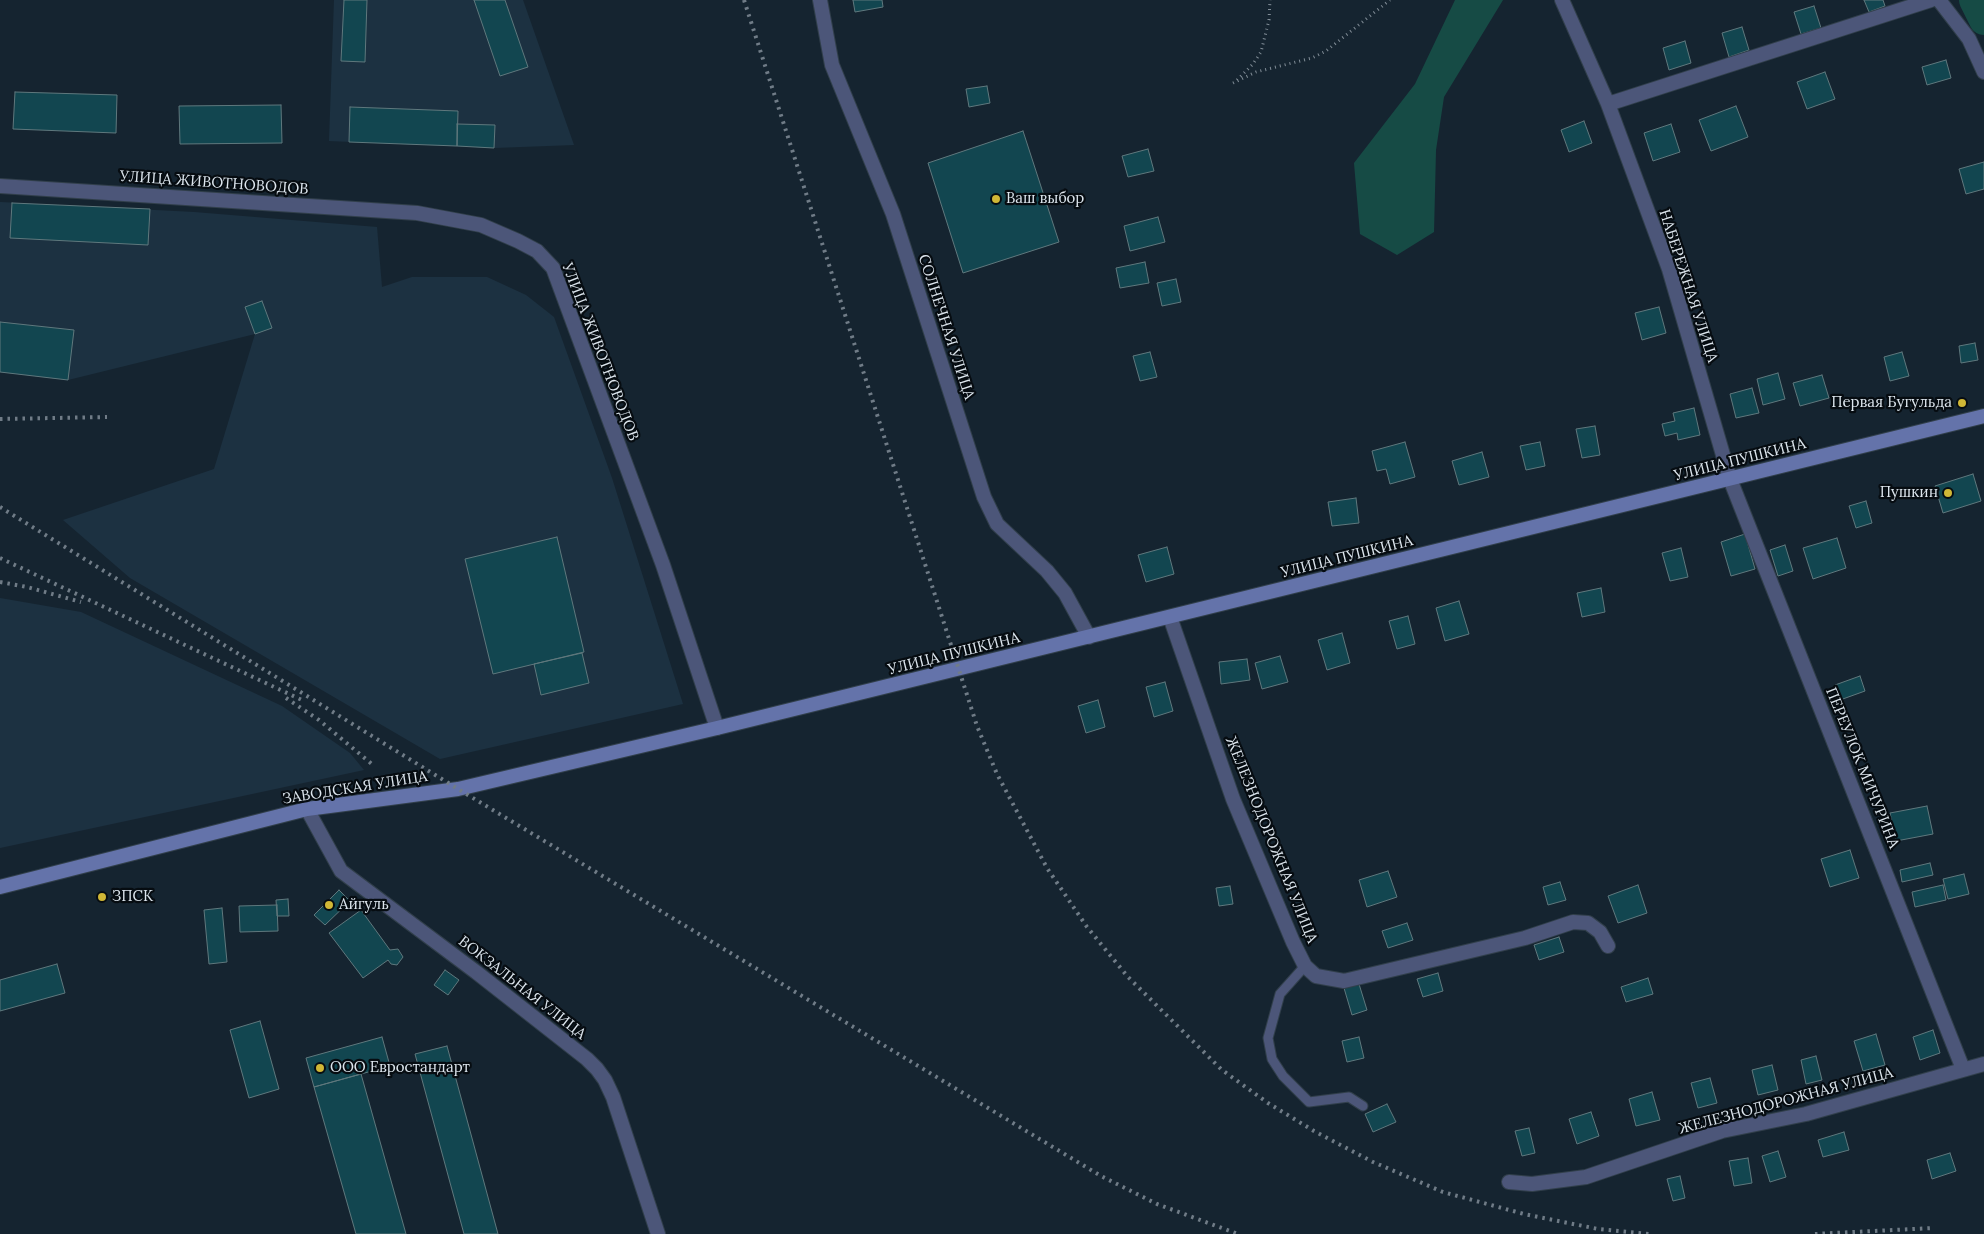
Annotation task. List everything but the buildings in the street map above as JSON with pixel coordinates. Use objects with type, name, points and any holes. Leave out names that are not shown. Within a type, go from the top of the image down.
[{"type":"main road","name":"УЛИЦА ПУШКИНА","points":[[717,728],[1984,416]]},
{"type":"main road","name":"ЗАВОДСКАЯ УЛИЦА","points":[[0,888],[307,809],[458,789],[717,728]]},
{"type":"street","name":"СОЛНЕЧНАЯ УЛИЦА","points":[[820,0],[832,65],[893,214],[984,497],[997,524],[1047,571],[1065,593],[1089,637]]},
{"type":"street","name":"НАБЕРЕЖНАЯ УЛИЦА","points":[[1562,0],[1608,104],[1669,269],[1730,479]]},
{"type":"street","points":[[1608,104],[1931,0]]},
{"type":"street","points":[[1939,0],[1969,39],[1984,72]]},
{"type":"street","name":"УЛИЦА ЖИВОТНОВОДОВ","points":[[0,186],[417,213],[481,226],[537,251],[553,268],[663,565],[717,728]]},
{"type":"street","name":"ПЕРЕУЛОК МИЧУРИНА","points":[[1730,479],[1963,1069]]},
{"type":"street","name":"ЖЕЛЕЗНОДОРОЖНАЯ УЛИЦА","points":[[1170,617],[1233,799],[1293,942],[1305,966],[1316,976],[1344,981],[1525,938],[1573,922],[1588,923],[1600,932],[1608,946]]},
{"type":"street","name":"ВОКЗАЛЬНАЯ УЛИЦА","points":[[307,809],[341,871],[476,972],[587,1059],[597,1069],[613,1097],[658,1234]]},
{"type":"street","name":"ЖЕЛЕЗНОДОРОЖНАЯ УЛИЦА","points":[[1509,1182],[1532,1184],[1586,1177],[1722,1131],[1806,1114],[1984,1064]]},
{"type":"lane","points":[[1305,966],[1280,994],[1268,1038],[1272,1058],[1283,1076],[1308,1102],[1349,1096],[1363,1106]]},
{"type":"path","points":[[1270,0],[1269,20],[1261,52],[1254,64],[1233,83],[1256,72],[1312,58],[1326,51],[1390,0]]},
{"type":"shaded area","points":[[334,0],[523,0],[574,145],[494,148],[329,141]]},
{"type":"shaded area","points":[[1455,0],[1503,0],[1444,97],[1436,150],[1434,232],[1397,255],[1360,234],[1354,163],[1415,84]]},
{"type":"shaded area","points":[[0,202],[194,212],[377,227],[382,287],[412,277],[487,277],[526,295],[554,317],[612,478],[683,704],[440,759],[130,578],[63,520],[214,469],[255,334],[68,380],[0,372]]},
{"type":"shaded area","points":[[0,598],[81,612],[282,706],[350,753],[364,770],[0,848]]},
{"type":"waterway","points":[[1974,0],[1984,20]]},
{"type":"railway","points":[[744,0],[977,726],[997,774],[1047,868],[1087,927],[1128,977],[1222,1070],[1268,1103],[1314,1131],[1373,1162],[1443,1192],[1524,1214],[1598,1229],[1649,1234]]},
{"type":"railway","points":[[0,419],[107,417]]},
{"type":"railway","points":[[0,507],[458,789],[1101,1176],[1157,1204],[1238,1234]]},
{"type":"railway","points":[[0,558],[304,701]]},
{"type":"railway","points":[[0,582],[27,587],[81,602]]},
{"type":"railway","points":[[286,698],[319,720],[373,765]]},
{"type":"railway","points":[[1815,1234],[1934,1228]]},
{"type":"place","name":"Ваш выбор","points":[[996,199]]},
{"type":"place","name":"Первая Бугульда","points":[[1962,403]]},
{"type":"place","name":"Пушкин","points":[[1948,493]]},
{"type":"place","name":"ЗПСК","points":[[102,897]]},
{"type":"place","name":"Айгуль","points":[[329,905]]},
{"type":"place","name":"ООО Евростандарт","points":[[320,1068]]}]
